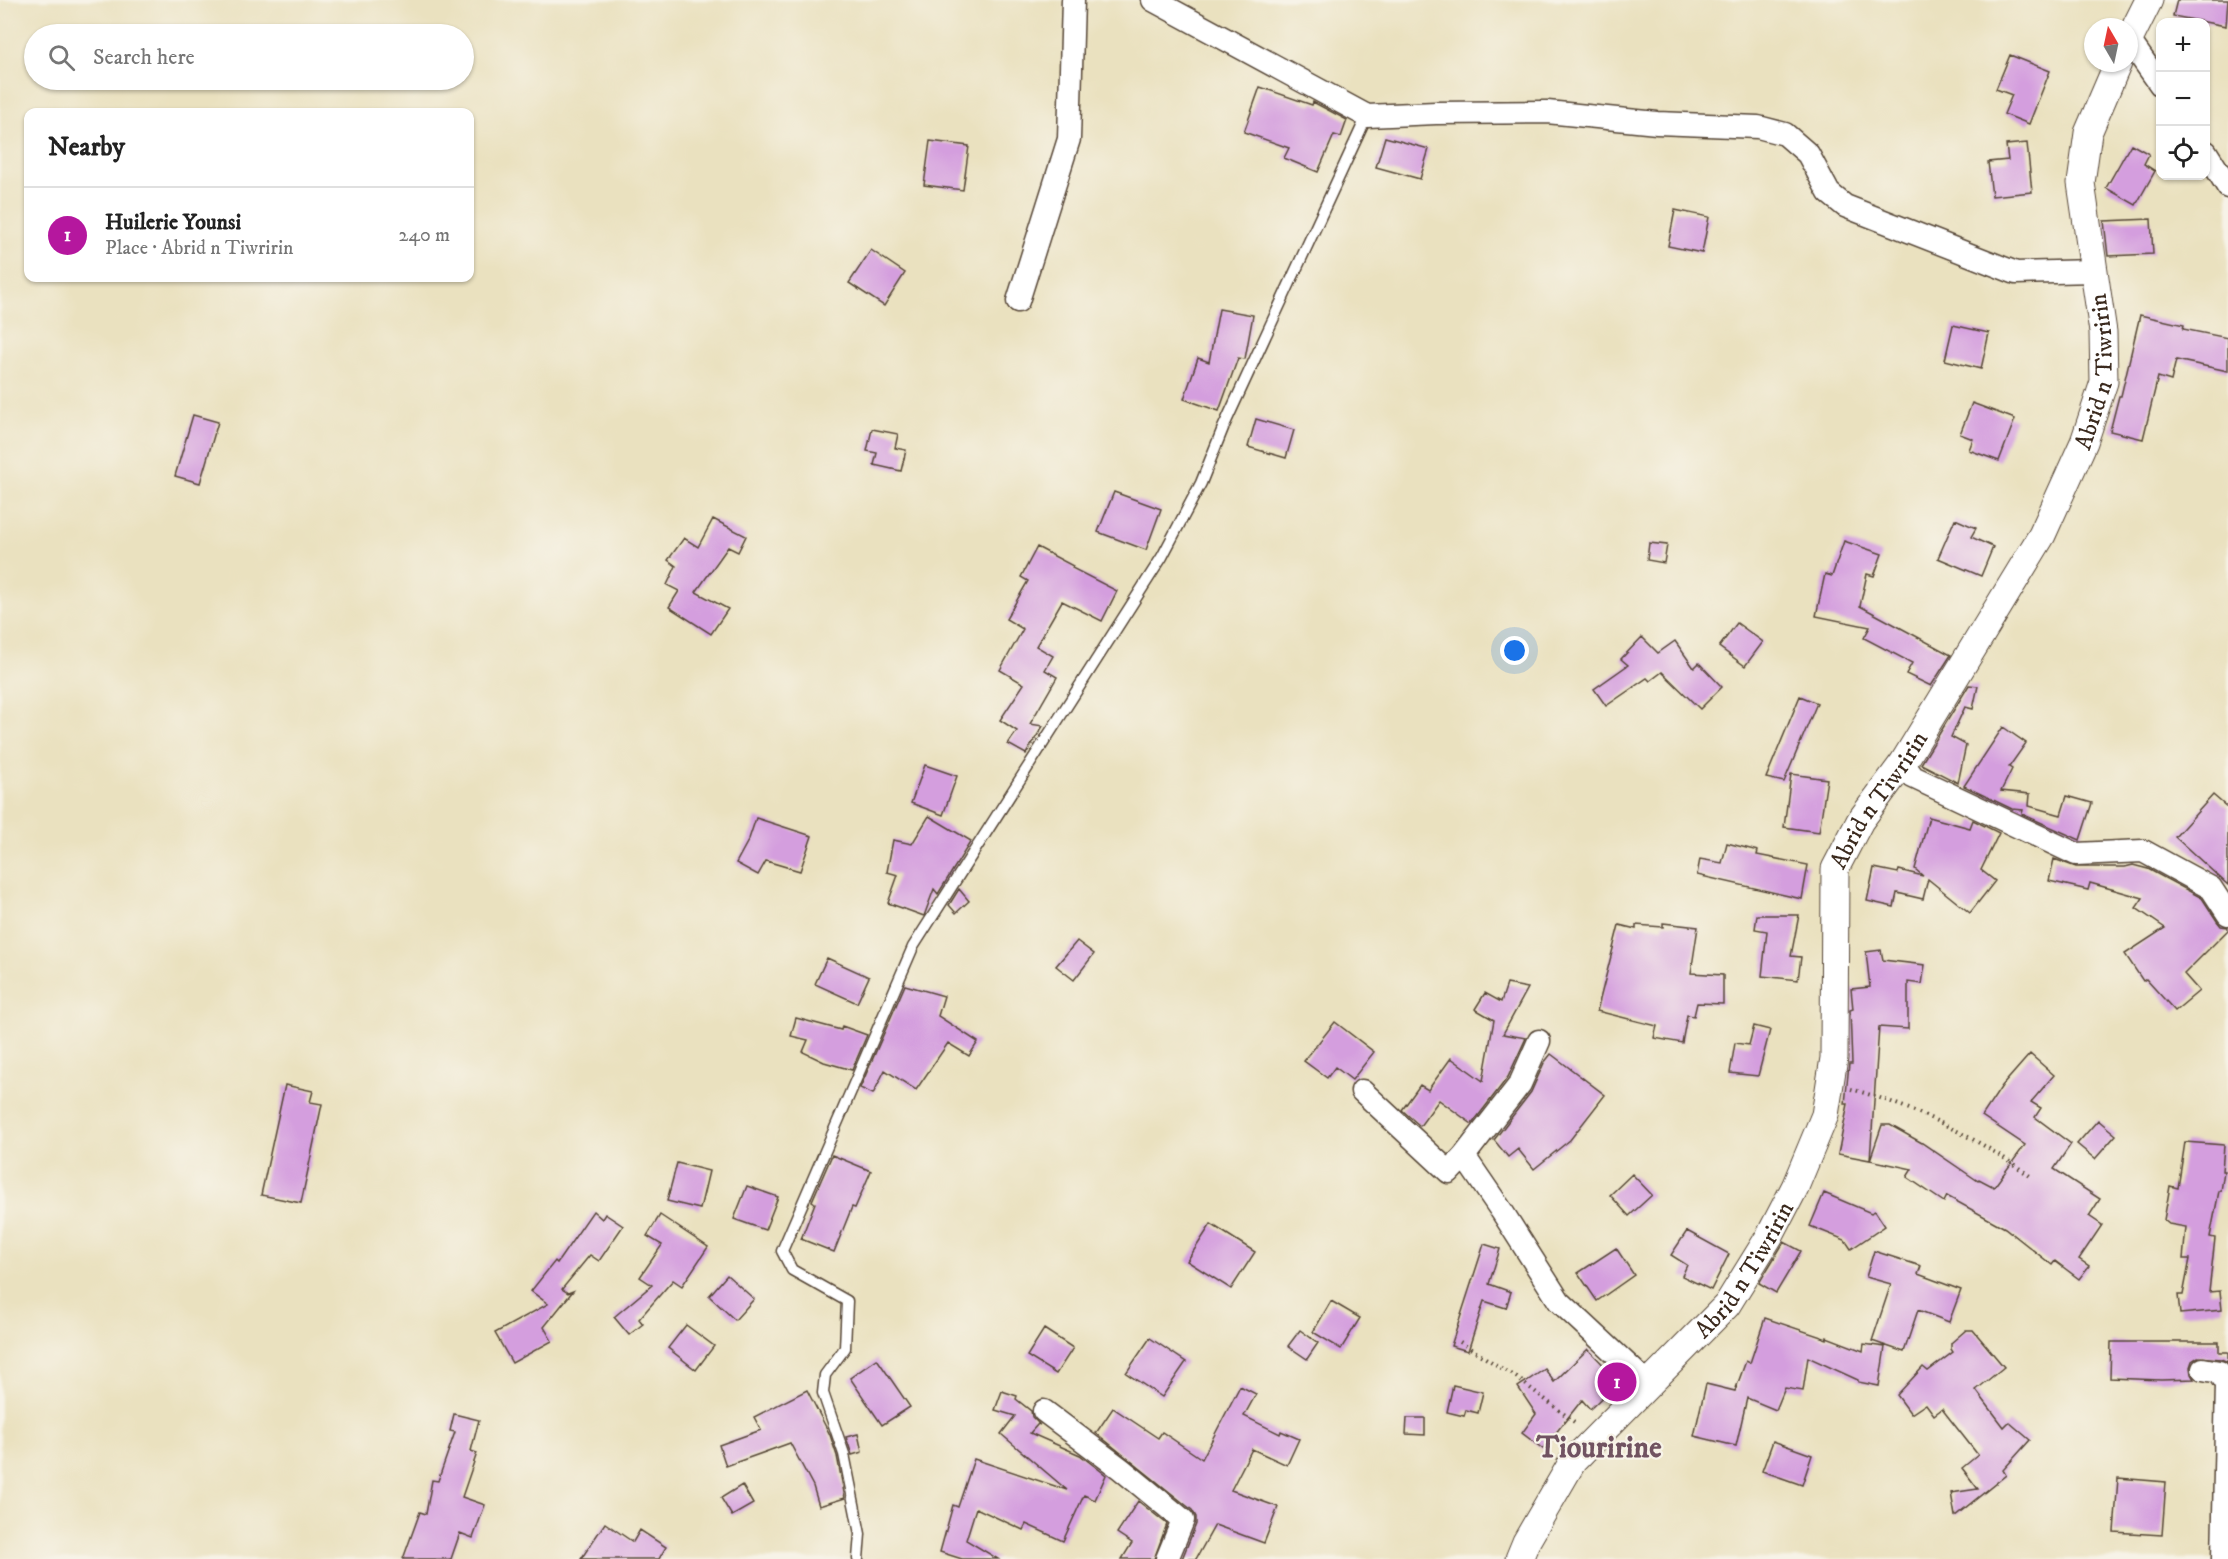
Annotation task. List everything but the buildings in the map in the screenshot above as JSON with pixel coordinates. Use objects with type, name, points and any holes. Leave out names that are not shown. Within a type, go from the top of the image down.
[{"type":"street","points":[[1018,300],[1069,139],[1073,0]]},
{"type":"street","points":[[1153,0],[1367,116],[1547,112],[1658,123],[1758,127],[1785,134],[1808,154],[1829,193],[1845,207],[2016,273],[2094,271]]},
{"type":"street","points":[[2138,22],[2149,0]]},
{"type":"street","points":[[2138,53],[2156,78]]},
{"type":"street","name":"Abrid n Tiwririn","points":[[1519,1559],[1526,1542],[1573,1461],[1727,1305],[1769,1237],[1795,1187],[1825,1114],[1834,1058],[1835,869],[1860,821],[1903,763],[2042,535],[2084,442],[2104,382],[2103,332],[2081,183],[2088,133],[2114,72]]},
{"type":"street","points":[[2210,159],[2228,186]]},
{"type":"street","points":[[1903,763],[1913,777],[2076,854],[2143,851],[2211,888],[2228,914]]},
{"type":"street","points":[[1362,1091],[1449,1172],[1520,1084],[1539,1041]]},
{"type":"street","points":[[1464,1156],[1559,1301],[1648,1384]]},
{"type":"street","points":[[2204,1370],[2219,1371],[2227,1384],[2223,1559]]},
{"type":"street","points":[[1044,1411],[1184,1520],[1167,1559]]},
{"type":"lane","points":[[858,1559],[860,1534],[846,1465],[823,1393],[825,1375],[845,1348],[847,1301],[792,1270],[782,1251],[913,946],[1162,557],[1201,483],[1223,428],[1367,116]]},
{"type":"path","points":[[1830,1084],[1869,1094],[1951,1127],[2010,1161],[2030,1176]]},
{"type":"path","points":[[1460,1342],[1516,1377],[1563,1412],[1595,1440]]},
{"type":"place","name":"Huilerie Younsi","points":[[1617,1382]]},
{"type":"district","name":"Tiouririne","points":[[1599,1447]]}]
